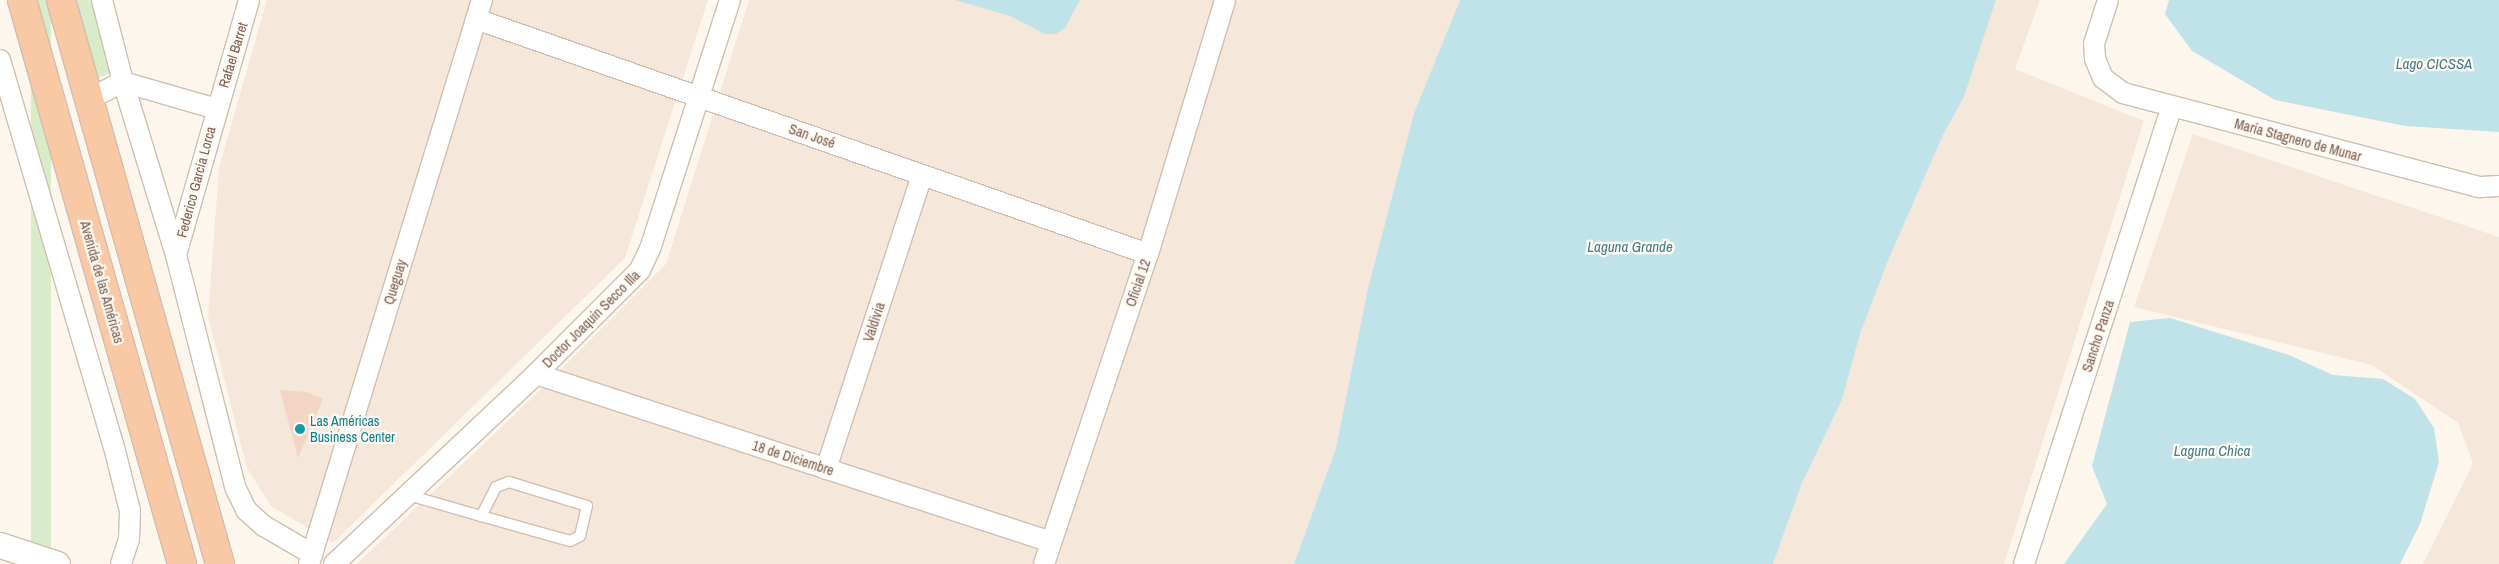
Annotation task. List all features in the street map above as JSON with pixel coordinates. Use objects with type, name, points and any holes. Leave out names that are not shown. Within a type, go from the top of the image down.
[{"type":"highway","name":"Avenida de las Américas","points":[[22,0],[182,564]]},
{"type":"highway","points":[[61,0],[220,564]]},
{"type":"street","points":[[102,0],[123,82],[176,255],[235,487],[246,510],[264,526],[310,559]]},
{"type":"street","name":"Rafael Barret","points":[[217,109],[249,0]]},
{"type":"street","name":"Doctor Joaquín Secco Illa","points":[[334,564],[536,374],[640,270],[730,0]]},
{"type":"street","name":"Oficial 12","points":[[1044,564],[1148,254],[1225,0]]},
{"type":"street","name":"María Stagnero de Munar","points":[[2108,0],[2094,44],[2095,59],[2103,78],[2123,93],[2172,107],[2490,186]]},
{"type":"street","name":"San José","points":[[480,9],[699,96],[1148,254]]},
{"type":"street","name":"Queguay","points":[[310,559],[480,9]]},
{"type":"street","points":[[0,60],[114,447],[130,511],[129,539],[121,564]]},
{"type":"street","points":[[89,100],[123,82],[217,109]]},
{"type":"street","name":"Sancho Panza","points":[[2024,564],[2172,107]]},
{"type":"street","name":"Federico García Lorca","points":[[176,255],[217,109]]},
{"type":"street","name":"Valdivia","points":[[826,469],[922,175]]},
{"type":"street","points":[[2490,186],[2499,203]]},
{"type":"street","name":"18 de Diciembre","points":[[536,374],[1051,542]]},
{"type":"street","points":[[0,545],[57,564]]},
{"type":"lane","points":[[408,495],[481,516],[570,541],[580,536],[587,506],[509,482],[496,487],[481,516]]},
{"type":"shaded area","points":[[267,0],[708,0],[625,258],[333,543],[271,506],[247,468],[208,316],[219,168]]},
{"type":"shaded area","points":[[749,0],[1460,0],[1414,113],[1368,288],[1336,448],[1294,564],[357,564],[529,401],[666,264]]},
{"type":"shaded area","points":[[1996,0],[2040,0],[2015,69],[2144,121],[2004,564],[1773,564],[1802,483],[1842,400],[1860,334],[1887,263],[1943,135],[1964,97]]},
{"type":"shaded area","points":[[2193,134],[2499,237],[2499,564],[2423,564],[2473,463],[2458,423],[2372,365],[2134,307]]},
{"type":"green space","points":[[31,0],[51,0],[51,564],[31,564]]},
{"type":"green space","points":[[76,0],[97,0],[113,73],[99,77],[93,73]]},
{"type":"water","points":[[955,0],[1080,0],[1065,28],[1056,34],[1045,34],[1010,16]]},
{"type":"water","name":"Laguna Grande","points":[[1460,0],[1996,0],[1964,97],[1943,135],[1887,263],[1860,334],[1842,400],[1802,483],[1773,564],[1294,564],[1336,448],[1368,288],[1414,113]]},
{"type":"water","name":"Lago CICSSA","points":[[2169,0],[2499,0],[2499,132],[2405,126],[2275,100],[2192,51],[2165,14]]},
{"type":"water","name":"Laguna Chica","points":[[2170,318],[2289,355],[2333,375],[2383,379],[2415,399],[2434,428],[2439,462],[2420,524],[2400,564],[2064,564],[2107,504],[2092,466],[2130,322]]},
{"type":"building","name":"Las Américas Business Center","points":[[280,390],[307,392],[323,399],[298,458]]},
{"type":"place","name":"Las Américas Business Center","points":[[300,429]]}]
